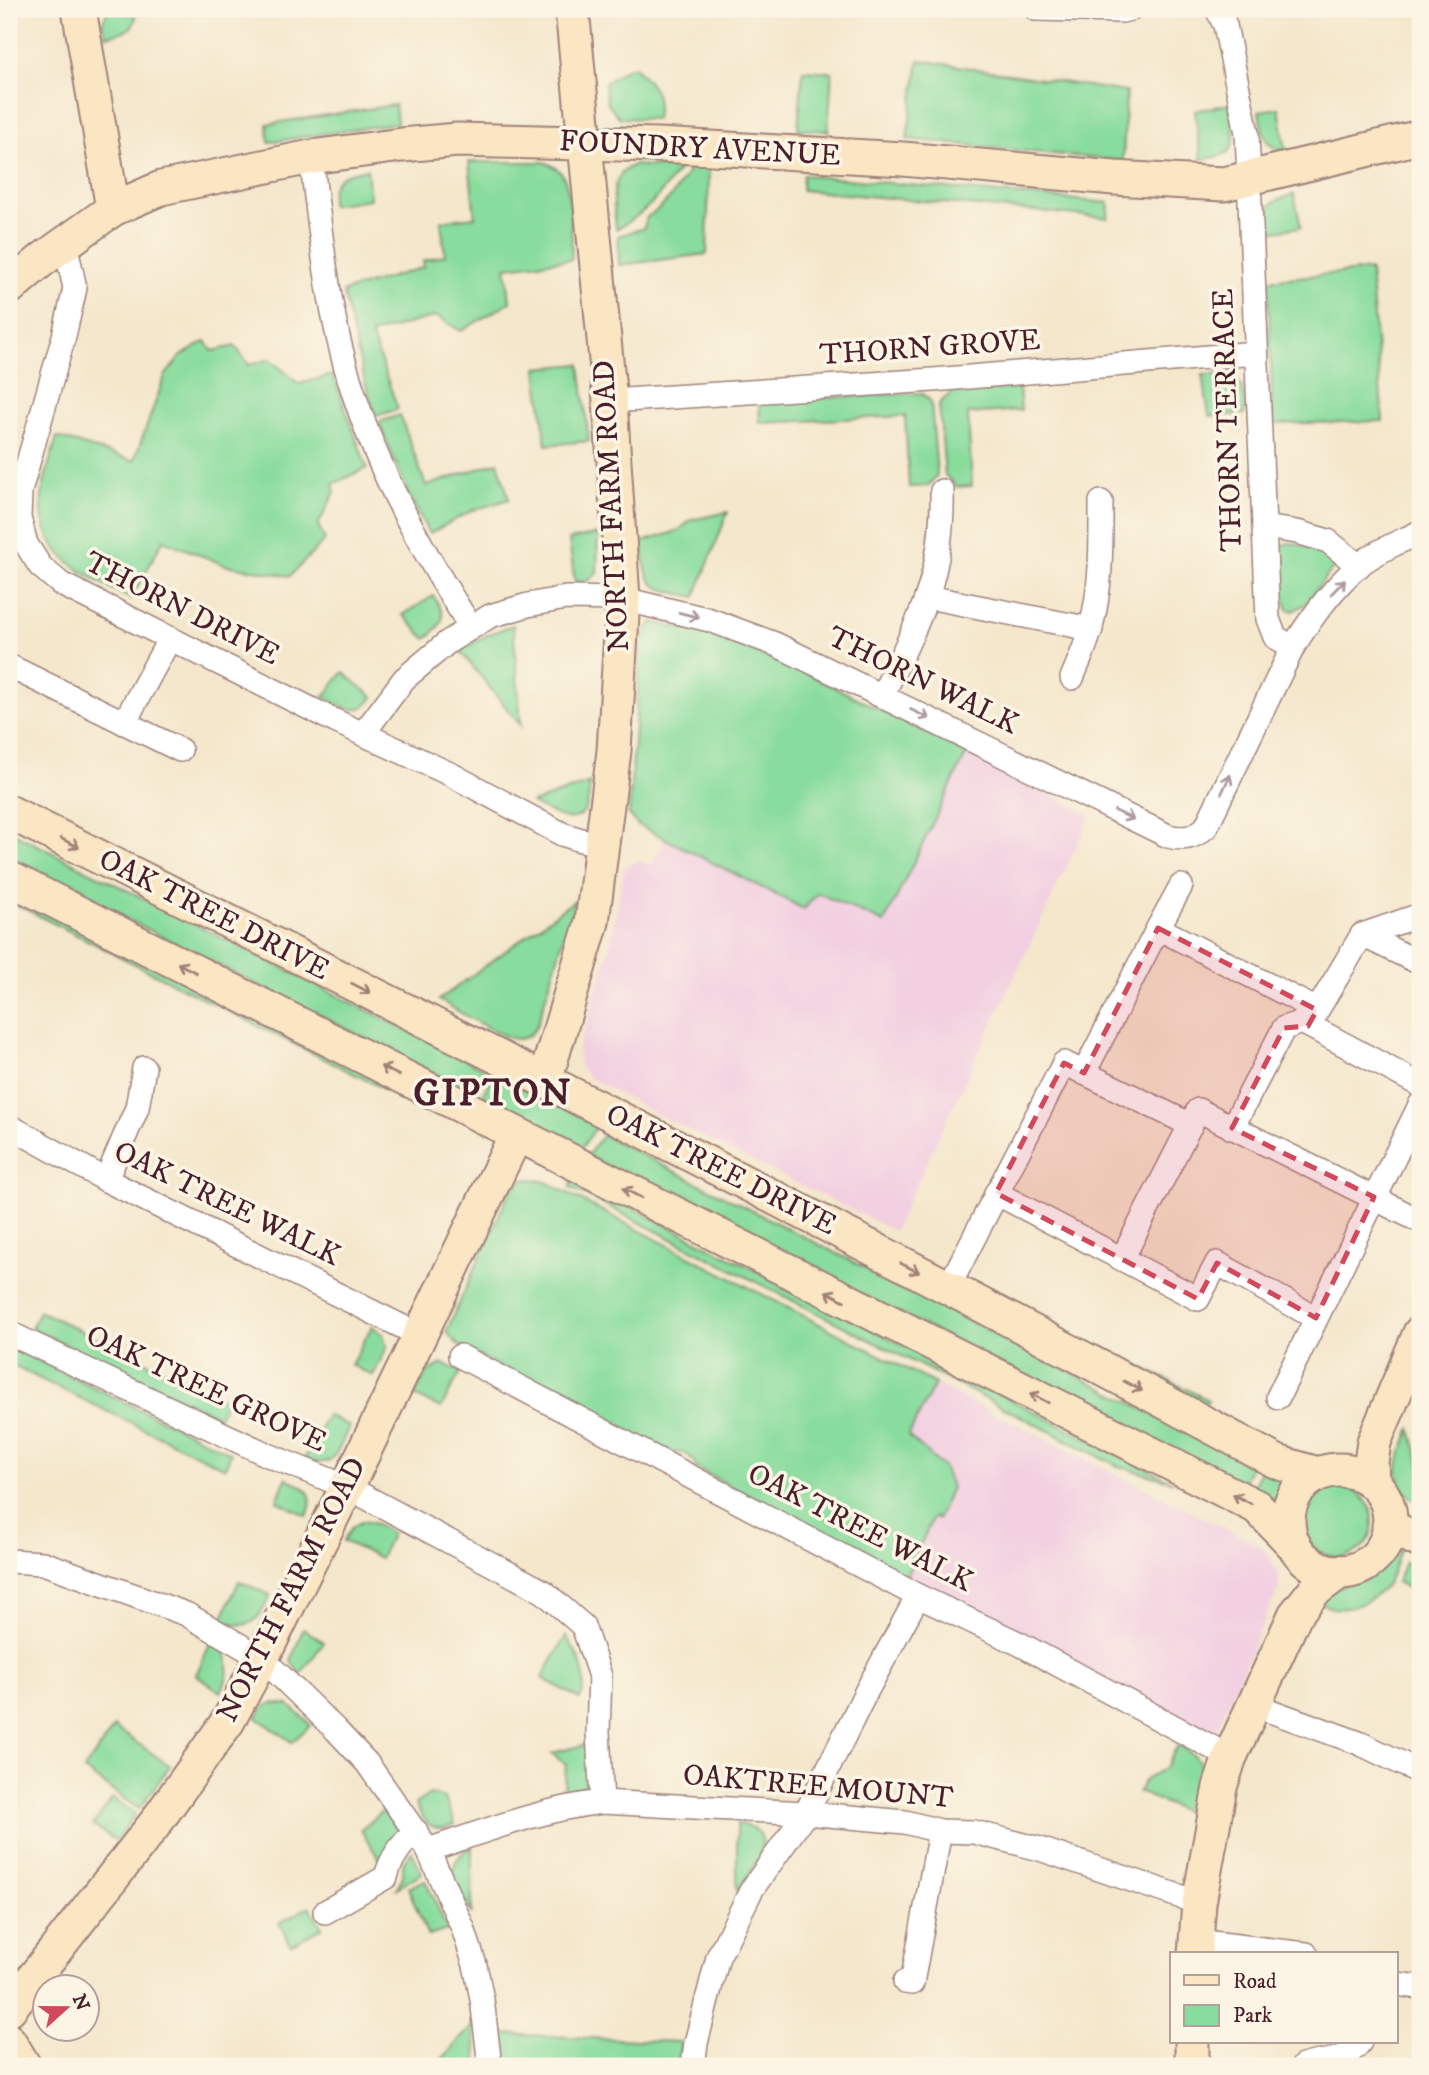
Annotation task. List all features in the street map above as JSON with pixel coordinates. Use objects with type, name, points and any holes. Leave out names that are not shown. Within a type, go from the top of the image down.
[{"type":"street","points":[[79,9],[113,209]]},
{"type":"street","name":"NORTH FARM ROAD","points":[[545,1080],[581,967],[592,922],[604,844],[615,738],[623,599],[610,401],[572,9]]},
{"type":"street","points":[[1036,9],[1130,9]]},
{"type":"street","name":"THORN TERRACE","points":[[1217,9],[1225,25],[1245,120],[1250,178],[1268,619],[1275,637],[1293,647]]},
{"type":"street","name":"FOUNDRY AVENUE","points":[[9,288],[113,209],[161,188],[311,157],[457,140],[586,143],[903,159],[1114,178],[1224,184],[1420,137]]},
{"type":"street","points":[[311,157],[329,292],[339,343],[355,398],[379,462],[407,522],[470,626]]},
{"type":"street","name":"THORN DRIVE","points":[[65,243],[75,288],[20,491],[17,551],[61,584],[363,734],[452,775],[562,834],[604,844]]},
{"type":"street","name":"THORN GROVE","points":[[610,401],[933,380],[1256,353]]},
{"type":"street","points":[[882,696],[929,597],[943,520],[942,491]]},
{"type":"street","points":[[1072,678],[1091,629],[1099,590],[1102,562],[1101,502]]},
{"type":"street","points":[[1264,527],[1297,532],[1328,541],[1359,566]]},
{"type":"street","points":[[1293,647],[1329,597],[1359,566],[1420,531]]},
{"type":"street","points":[[929,597],[1091,629]]},
{"type":"street","name":"THORN WALK","points":[[363,734],[404,679],[470,626],[490,616],[554,600],[623,599],[723,625],[775,644],[1168,836],[1189,838],[1206,827],[1293,647]]},
{"type":"street","points":[[124,723],[170,638]]},
{"type":"street","points":[[9,666],[180,750]]},
{"type":"street","name":"OAK TREE DRIVE","points":[[9,812],[545,1080],[1277,1462],[1327,1472],[1357,1473],[1372,1482]]},
{"type":"street","name":"OAK TREE DRIVE","points":[[9,878],[1257,1507],[1311,1563],[1322,1569],[1339,1572]]},
{"type":"street","points":[[1084,1073],[1181,886]]},
{"type":"street","points":[[1233,1128],[1284,1028],[1313,1018],[1362,935],[1420,915]]},
{"type":"street","points":[[1158,929],[1313,1018],[1420,1085]]},
{"type":"street","points":[[1362,935],[1420,963]]},
{"type":"street","points":[[948,1288],[1064,1063],[1195,1118],[1233,1128],[1420,1221]]},
{"type":"street","points":[[106,1181],[137,1108],[144,1068]]},
{"type":"street","points":[[1278,1398],[1420,1105]]},
{"type":"street","points":[[1122,1259],[1195,1118]]},
{"type":"street","name":"OAK TREE WALK","points":[[9,1126],[106,1181],[419,1335]]},
{"type":"street","name":"NORTH FARM ROAD","points":[[9,2009],[154,1825],[228,1721],[348,1487],[516,1135]]},
{"type":"street","points":[[996,1193],[1198,1299],[1217,1263],[1316,1318]]},
{"type":"street","name":"OAK TREE GROVE","points":[[9,1333],[268,1455],[348,1487],[544,1592],[583,1626],[600,1676],[598,1732],[602,1802]]},
{"type":"street","points":[[1269,1952],[1195,1948],[1199,1903],[1220,1787],[1230,1758],[1295,1615],[1314,1591],[1339,1572],[1360,1567],[1374,1557],[1384,1544],[1389,1526],[1385,1500],[1372,1482],[1374,1442],[1420,1334]]},
{"type":"street","name":"OAK TREE WALK","points":[[460,1356],[918,1596],[1020,1644],[1230,1758]]},
{"type":"street","points":[[1295,1615],[1299,1581],[1295,1548],[1288,1527],[1289,1511],[1297,1491],[1358,1456],[1374,1442]]},
{"type":"street","points":[[1389,1526],[1420,1541]]},
{"type":"street","points":[[9,1561],[43,1563],[186,1614],[262,1658],[367,1763],[422,1840],[463,1928],[482,1999],[490,2066]]},
{"type":"street","points":[[693,2066],[696,2043],[719,1957],[752,1889],[806,1813],[866,1692],[918,1596]]},
{"type":"street","points":[[1254,1704],[1359,1743],[1420,1772]]},
{"type":"street","name":"OAKTREE MOUNT","points":[[422,1840],[570,1806],[602,1802],[806,1813],[905,1822],[940,1831],[974,1832],[1040,1849],[1199,1903]]},
{"type":"street","points":[[905,1982],[912,1983],[940,1831]]},
{"type":"street","points":[[325,1912],[386,1877],[390,1862],[403,1843],[422,1840]]},
{"type":"street","points":[[1398,1984],[1420,1987]]},
{"type":"street","points":[[9,2041],[24,2066]]},
{"type":"street","points":[[1192,2044],[1192,2066]]},
{"type":"street","points":[[1303,2066],[1341,2059],[1358,2044]]},
{"type":"highlighted area","points":[[1158,928],[1317,1010],[1308,1026],[1284,1028],[1232,1128],[1374,1197],[1316,1318],[1217,1263],[1198,1299],[996,1193],[1064,1063],[1084,1073]]},
{"type":"shaded area","points":[[652,622],[709,634],[800,670],[1091,815],[894,1231],[661,1116],[589,1078],[579,1065],[578,1049],[608,956],[625,866],[639,861],[652,865],[665,839],[638,825],[629,815],[641,640]]},
{"type":"shaded area","points":[[935,1384],[1259,1545],[1268,1553],[1278,1574],[1279,1586],[1217,1729],[1195,1726],[906,1577],[933,1516],[937,1519],[943,1467],[908,1436]]},
{"type":"green space","points":[[109,9],[135,9],[135,22],[124,32],[106,36],[102,23]]},
{"type":"green space","points":[[919,60],[1126,92],[1123,161],[907,139]]},
{"type":"green space","points":[[629,67],[635,67],[654,90],[657,101],[656,119],[620,118],[607,103],[605,83]]},
{"type":"green space","points":[[803,70],[832,72],[828,131],[798,129]]},
{"type":"green space","points":[[1230,104],[1234,136],[1230,150],[1215,157],[1201,159],[1195,111]]},
{"type":"green space","points":[[395,105],[397,123],[269,142],[267,124]]},
{"type":"green space","points":[[1279,108],[1286,152],[1268,143],[1260,118],[1259,111]]},
{"type":"green space","points":[[469,162],[543,162],[558,169],[568,191],[572,259],[506,267],[510,302],[461,331],[436,316],[371,334],[398,409],[376,416],[343,292],[424,267],[423,261],[445,255],[441,221],[475,217]]},
{"type":"green space","points":[[634,165],[680,168],[652,203],[616,229],[616,184],[625,170]]},
{"type":"green space","points":[[691,166],[709,167],[707,254],[619,265],[618,236],[644,228],[647,217],[673,195]]},
{"type":"green space","points":[[367,169],[370,199],[331,205],[332,188],[339,178]]},
{"type":"green space","points":[[803,175],[1109,203],[1108,218],[802,190]]},
{"type":"green space","points":[[1294,194],[1301,227],[1266,232],[1266,216],[1270,206]]},
{"type":"green space","points":[[1370,270],[1383,421],[1273,424],[1268,280]]},
{"type":"green space","points":[[206,341],[212,351],[235,346],[249,365],[270,359],[299,384],[333,375],[367,468],[333,484],[335,492],[318,525],[325,540],[290,576],[225,565],[163,540],[131,599],[82,571],[56,549],[47,534],[43,516],[42,495],[48,466],[57,437],[134,461],[165,376],[181,356]]},
{"type":"green space","points":[[580,364],[589,441],[546,445],[537,368]]},
{"type":"green space","points":[[1225,374],[1237,379],[1240,384],[1244,394],[1245,414],[1209,416],[1203,375]]},
{"type":"green space","points":[[1019,388],[1021,410],[968,414],[972,486],[957,487],[945,475],[939,404],[953,391]]},
{"type":"green space","points":[[922,393],[931,402],[937,475],[928,486],[909,487],[905,416],[760,423],[759,401]]},
{"type":"green space","points":[[400,415],[426,486],[498,462],[509,499],[471,511],[429,534],[408,493],[379,422]]},
{"type":"green space","points":[[728,512],[695,597],[668,591],[653,584],[646,569],[642,542],[678,531],[691,520]]},
{"type":"green space","points":[[598,534],[597,572],[589,580],[575,583],[569,540]]},
{"type":"green space","points":[[1288,543],[1322,552],[1332,561],[1334,567],[1304,605],[1293,611],[1288,609],[1283,596],[1279,552],[1281,546]]},
{"type":"green space","points":[[433,596],[441,609],[442,619],[426,639],[403,615]]},
{"type":"green space","points":[[652,622],[709,634],[800,670],[967,753],[884,923],[818,893],[804,909],[638,825],[629,815],[641,640]]},
{"type":"green space","points":[[513,625],[521,726],[460,651],[487,635]]},
{"type":"green space","points":[[343,672],[373,697],[362,708],[350,709],[324,697]]},
{"type":"green space","points":[[590,783],[587,806],[582,814],[576,817],[561,817],[532,803]]},
{"type":"green space","points":[[9,831],[488,1071],[476,1094],[9,860]]},
{"type":"green space","points":[[9,889],[407,1086],[402,1098],[9,901]]},
{"type":"green space","points":[[575,900],[538,1023],[530,1034],[520,1039],[509,1037],[489,1029],[439,1000]]},
{"type":"green space","points":[[493,1074],[598,1125],[580,1150],[482,1096]]},
{"type":"green space","points":[[603,1135],[1252,1464],[1242,1486],[587,1156]]},
{"type":"green space","points":[[574,1178],[1173,1482],[1118,1466],[570,1187]]},
{"type":"green space","points":[[523,1180],[546,1182],[935,1384],[908,1436],[943,1467],[951,1487],[938,1519],[933,1517],[906,1577],[696,1468],[686,1454],[669,1455],[458,1345],[446,1332],[511,1189]]},
{"type":"green space","points":[[39,1311],[227,1400],[219,1417],[31,1328]]},
{"type":"green space","points":[[372,1326],[383,1334],[387,1347],[373,1376],[351,1365]]},
{"type":"green space","points":[[1098,1345],[1208,1400],[1202,1410],[1093,1355]]},
{"type":"green space","points":[[10,1347],[231,1453],[225,1468],[9,1364]]},
{"type":"green space","points":[[442,1364],[461,1371],[441,1408],[414,1396],[427,1372]]},
{"type":"green space","points":[[327,1415],[349,1426],[334,1456],[323,1462],[315,1462],[305,1458]]},
{"type":"green space","points":[[1411,1429],[1420,1465],[1420,1503],[1402,1488],[1399,1479],[1399,1460]]},
{"type":"green space","points":[[1262,1469],[1286,1479],[1291,1485],[1282,1506],[1251,1490]]},
{"type":"green space","points":[[286,1478],[308,1492],[311,1501],[307,1516],[277,1501]]},
{"type":"green space","points":[[1338,1487],[1363,1497],[1373,1522],[1363,1547],[1338,1557],[1313,1547],[1303,1522],[1313,1497]]},
{"type":"green space","points":[[363,1521],[376,1524],[392,1533],[380,1558],[343,1541],[352,1527]]},
{"type":"green space","points":[[1401,1549],[1386,1585],[1373,1597],[1345,1608],[1327,1606],[1319,1601],[1337,1588],[1371,1574],[1390,1552]]},
{"type":"green space","points":[[1405,1562],[1420,1570],[1420,1595],[1397,1582]]},
{"type":"green space","points":[[239,1581],[270,1595],[257,1618],[240,1625],[222,1619]]},
{"type":"green space","points":[[303,1629],[324,1642],[300,1675],[291,1661]]},
{"type":"green space","points":[[566,1636],[582,1666],[584,1682],[580,1699],[542,1678]]},
{"type":"green space","points":[[212,1640],[227,1657],[227,1677],[221,1692],[196,1675]]},
{"type":"green space","points":[[273,1703],[289,1705],[311,1725],[292,1742],[256,1717],[265,1706]]},
{"type":"green space","points":[[114,1727],[170,1766],[139,1809],[84,1770]]},
{"type":"green space","points":[[585,1745],[589,1748],[588,1778],[581,1788],[564,1791],[566,1765],[552,1753]]},
{"type":"green space","points":[[1178,1745],[1190,1752],[1201,1767],[1201,1782],[1191,1814],[1138,1792],[1144,1781],[1166,1767]]},
{"type":"green space","points":[[430,1794],[445,1798],[455,1824],[435,1828],[426,1822],[415,1804]]},
{"type":"green space","points":[[113,1798],[135,1814],[116,1841],[93,1825]]},
{"type":"green space","points":[[384,1810],[399,1832],[381,1862],[361,1830]]},
{"type":"green space","points":[[737,1824],[752,1827],[760,1833],[762,1842],[756,1862],[737,1892]]},
{"type":"green space","points":[[472,1847],[472,1914],[457,1886],[454,1869],[456,1861]]},
{"type":"green space","points":[[412,1852],[422,1873],[397,1888],[403,1876],[403,1862]]},
{"type":"green space","points":[[425,1880],[448,1930],[428,1936],[408,1888]]},
{"type":"green space","points":[[310,1906],[322,1928],[291,1945],[279,1923]]},
{"type":"green space","points":[[473,2025],[478,2066],[436,2066]]},
{"type":"green space","points":[[502,2034],[681,2042],[677,2066],[504,2066]]},
{"type":"district","name":"GIPTON","points":[[493,1094]]}]
